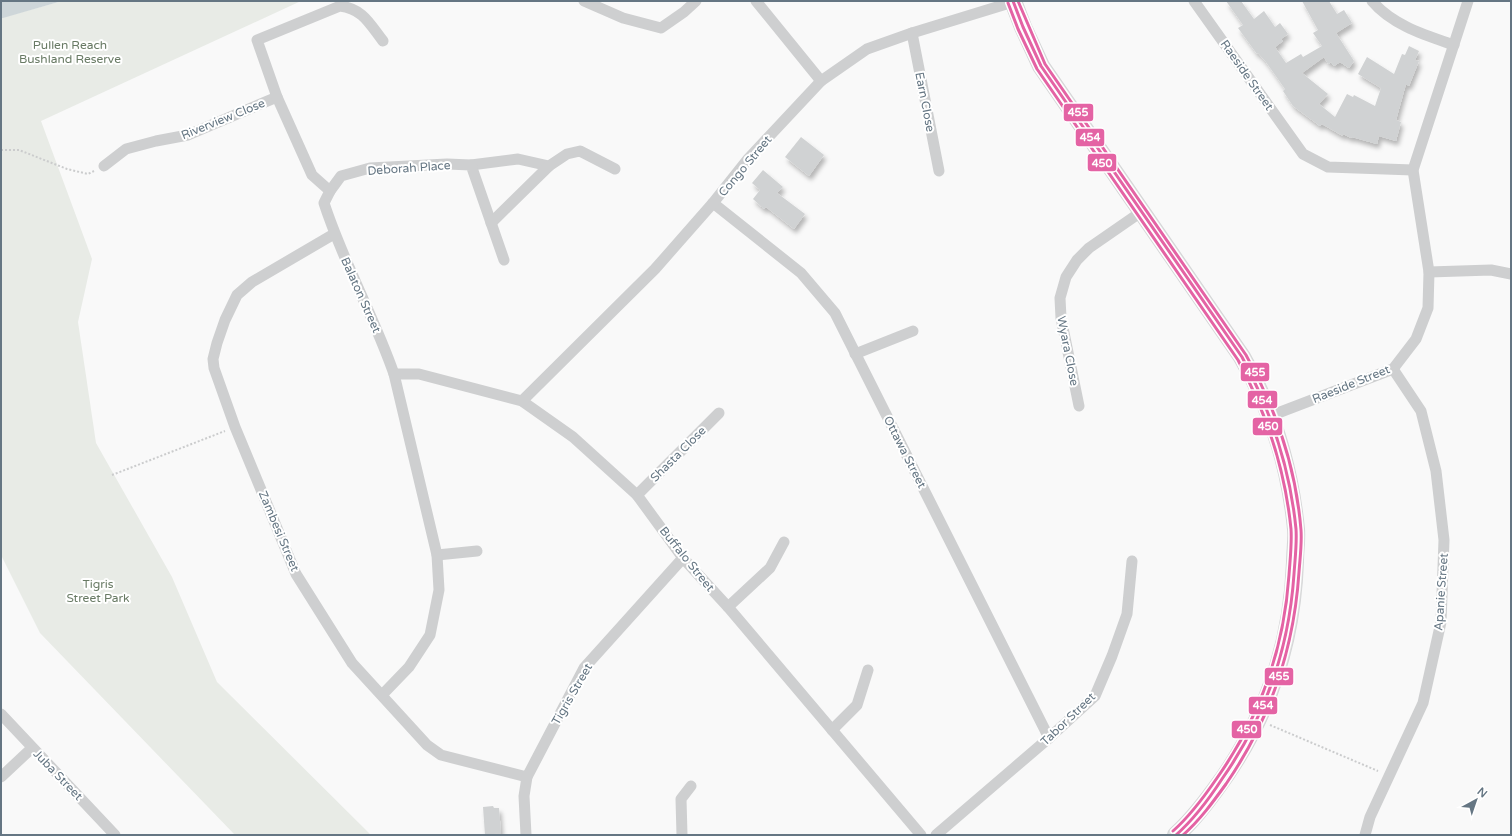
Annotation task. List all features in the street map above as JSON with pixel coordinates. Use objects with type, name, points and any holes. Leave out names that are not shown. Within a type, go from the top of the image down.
[{"type":"street","points":[[584,1],[623,18],[661,28],[684,12],[696,1]]},
{"type":"street","points":[[756,1],[821,82]]},
{"type":"street","points":[[1013,1],[1023,28],[1041,66],[1242,357],[1253,376],[1270,416],[1288,477],[1296,530],[1294,577],[1291,613],[1281,658],[1270,695],[1250,738],[1229,772],[1204,804],[1176,835]]},
{"type":"street","name":"Congo Street","points":[[522,401],[655,269],[713,203],[748,159],[821,82],[867,49],[1013,1]]},
{"type":"street","name":"Raeside Street","points":[[1194,1],[1302,154],[1328,167],[1414,170]]},
{"type":"street","points":[[1372,1],[1380,10],[1415,31],[1454,45]]},
{"type":"street","name":"Raeside Street","points":[[1270,416],[1393,368],[1416,339],[1428,308],[1429,272],[1414,170],[1468,1]]},
{"type":"street","points":[[330,191],[312,175],[277,97],[257,40],[340,6],[350,7],[358,11],[383,40]]},
{"type":"street","name":"Earn Close","points":[[912,33],[939,171]]},
{"type":"street","name":"Riverview Close","points":[[104,166],[126,149],[188,135],[277,97]]},
{"type":"street","points":[[491,223],[549,166],[567,154],[580,151],[615,169]]},
{"type":"street","name":"Deborah Place","points":[[330,191],[341,176],[370,168],[447,164],[471,165],[518,159],[549,166]]},
{"type":"street","points":[[471,165],[504,260]]},
{"type":"street","name":"Balaton Street","points":[[330,191],[324,203],[334,234],[385,348],[394,374],[437,555],[439,590],[430,635],[409,667],[382,695]]},
{"type":"street","name":"Ottawa Street","points":[[713,203],[801,273],[835,313],[1049,738]]},
{"type":"street","name":"Wyara Close","points":[[1079,406],[1061,318],[1060,298],[1066,277],[1077,260],[1088,248],[1142,212]]},
{"type":"street","name":"Zambesi Street","points":[[334,234],[252,282],[236,295],[217,343],[213,360],[214,368],[236,427],[296,574],[352,663],[427,745],[441,755],[526,777]]},
{"type":"street","points":[[1429,272],[1491,270],[1511,274]]},
{"type":"street","points":[[855,354],[913,331]]},
{"type":"street","name":"Apanie Street","points":[[1365,835],[1370,817],[1424,703],[1441,622],[1444,540],[1436,471],[1421,411],[1393,368]]},
{"type":"street","name":"Buffalo Street","points":[[394,374],[419,374],[522,401],[573,437],[637,495],[683,558],[728,608],[921,835]]},
{"type":"street","name":"Shasta Close","points":[[637,495],[719,413]]},
{"type":"street","points":[[728,608],[770,568],[784,542]]},
{"type":"street","points":[[437,555],[477,551]]},
{"type":"street","name":"Tigris Street","points":[[526,835],[524,796],[526,777],[584,668],[683,558]]},
{"type":"street","name":"Tabor Street","points":[[936,835],[1049,738],[1095,696],[1112,656],[1127,614],[1132,561]]},
{"type":"street","points":[[832,730],[857,705],[868,670]]},
{"type":"street","name":"Juba Street","points":[[1,714],[115,835]]},
{"type":"street","points":[[1,777],[32,748]]},
{"type":"street","points":[[682,835],[681,799],[691,786]]},
{"type":"path","points":[[1,150],[19,150],[68,169],[88,174],[104,166]]},
{"type":"path","points":[[112,475],[236,427]]},
{"type":"path","points":[[1258,720],[1390,776]]},
{"type":"green space","name":"Tigris Street Park","points":[[62,1],[301,1],[41,121],[92,259],[78,322],[96,443],[172,577],[217,682],[371,835],[235,835],[40,633],[1,555],[1,18]]},
{"type":"shaded area","points":[[1,1],[62,1],[1,18]]},
{"type":"building","points":[[1226,1],[1241,1],[1254,19],[1264,11],[1275,27],[1280,23],[1288,34],[1281,39],[1283,41],[1275,47],[1286,63],[1301,54],[1303,57],[1322,46],[1313,33],[1318,30],[1302,1],[1329,1],[1337,14],[1344,10],[1352,23],[1336,33],[1354,61],[1349,68],[1340,62],[1334,66],[1331,62],[1328,64],[1324,57],[1302,73],[1328,94],[1319,104],[1335,117],[1347,94],[1353,97],[1354,95],[1375,106],[1381,88],[1358,74],[1367,57],[1394,74],[1402,54],[1405,55],[1409,46],[1419,51],[1415,60],[1419,61],[1409,86],[1406,84],[1396,120],[1401,122],[1396,141],[1379,136],[1377,144],[1351,138],[1343,134],[1343,136],[1322,124],[1320,126],[1293,106],[1283,91],[1285,89],[1266,62],[1258,53],[1257,54],[1238,28],[1243,25]]},
{"type":"building","points":[[801,137],[824,155],[809,176],[785,157]]},
{"type":"building","points":[[763,170],[783,187],[777,193],[805,214],[794,229],[766,207],[764,209],[753,199],[760,190],[752,183]]},
{"type":"building","points":[[493,806],[494,808],[499,808],[501,833],[485,835],[483,807]]},
{"type":"transit line","name":"454","points":[[1013,1],[1041,66],[1242,357],[1262,398],[1278,440],[1289,484],[1296,529],[1294,574],[1287,629],[1272,682],[1251,732],[1237,756],[1195,816],[1176,835]]},
{"type":"transit line","name":"455","points":[[1018,1],[1045,64],[1246,355],[1267,396],[1283,440],[1295,484],[1301,530],[1299,572],[1292,629],[1277,683],[1267,709],[1242,760],[1211,804],[1183,835]]},
{"type":"transit line","name":"450","points":[[1008,3],[1018,29],[1037,69],[1238,360],[1257,400],[1273,442],[1284,485],[1291,529],[1289,575],[1282,629],[1267,681],[1246,731],[1232,755],[1202,799],[1173,831]]},
{"type":"park label","name":"Pullen Reach Bushland Reserve","points":[[70,52]]}]
